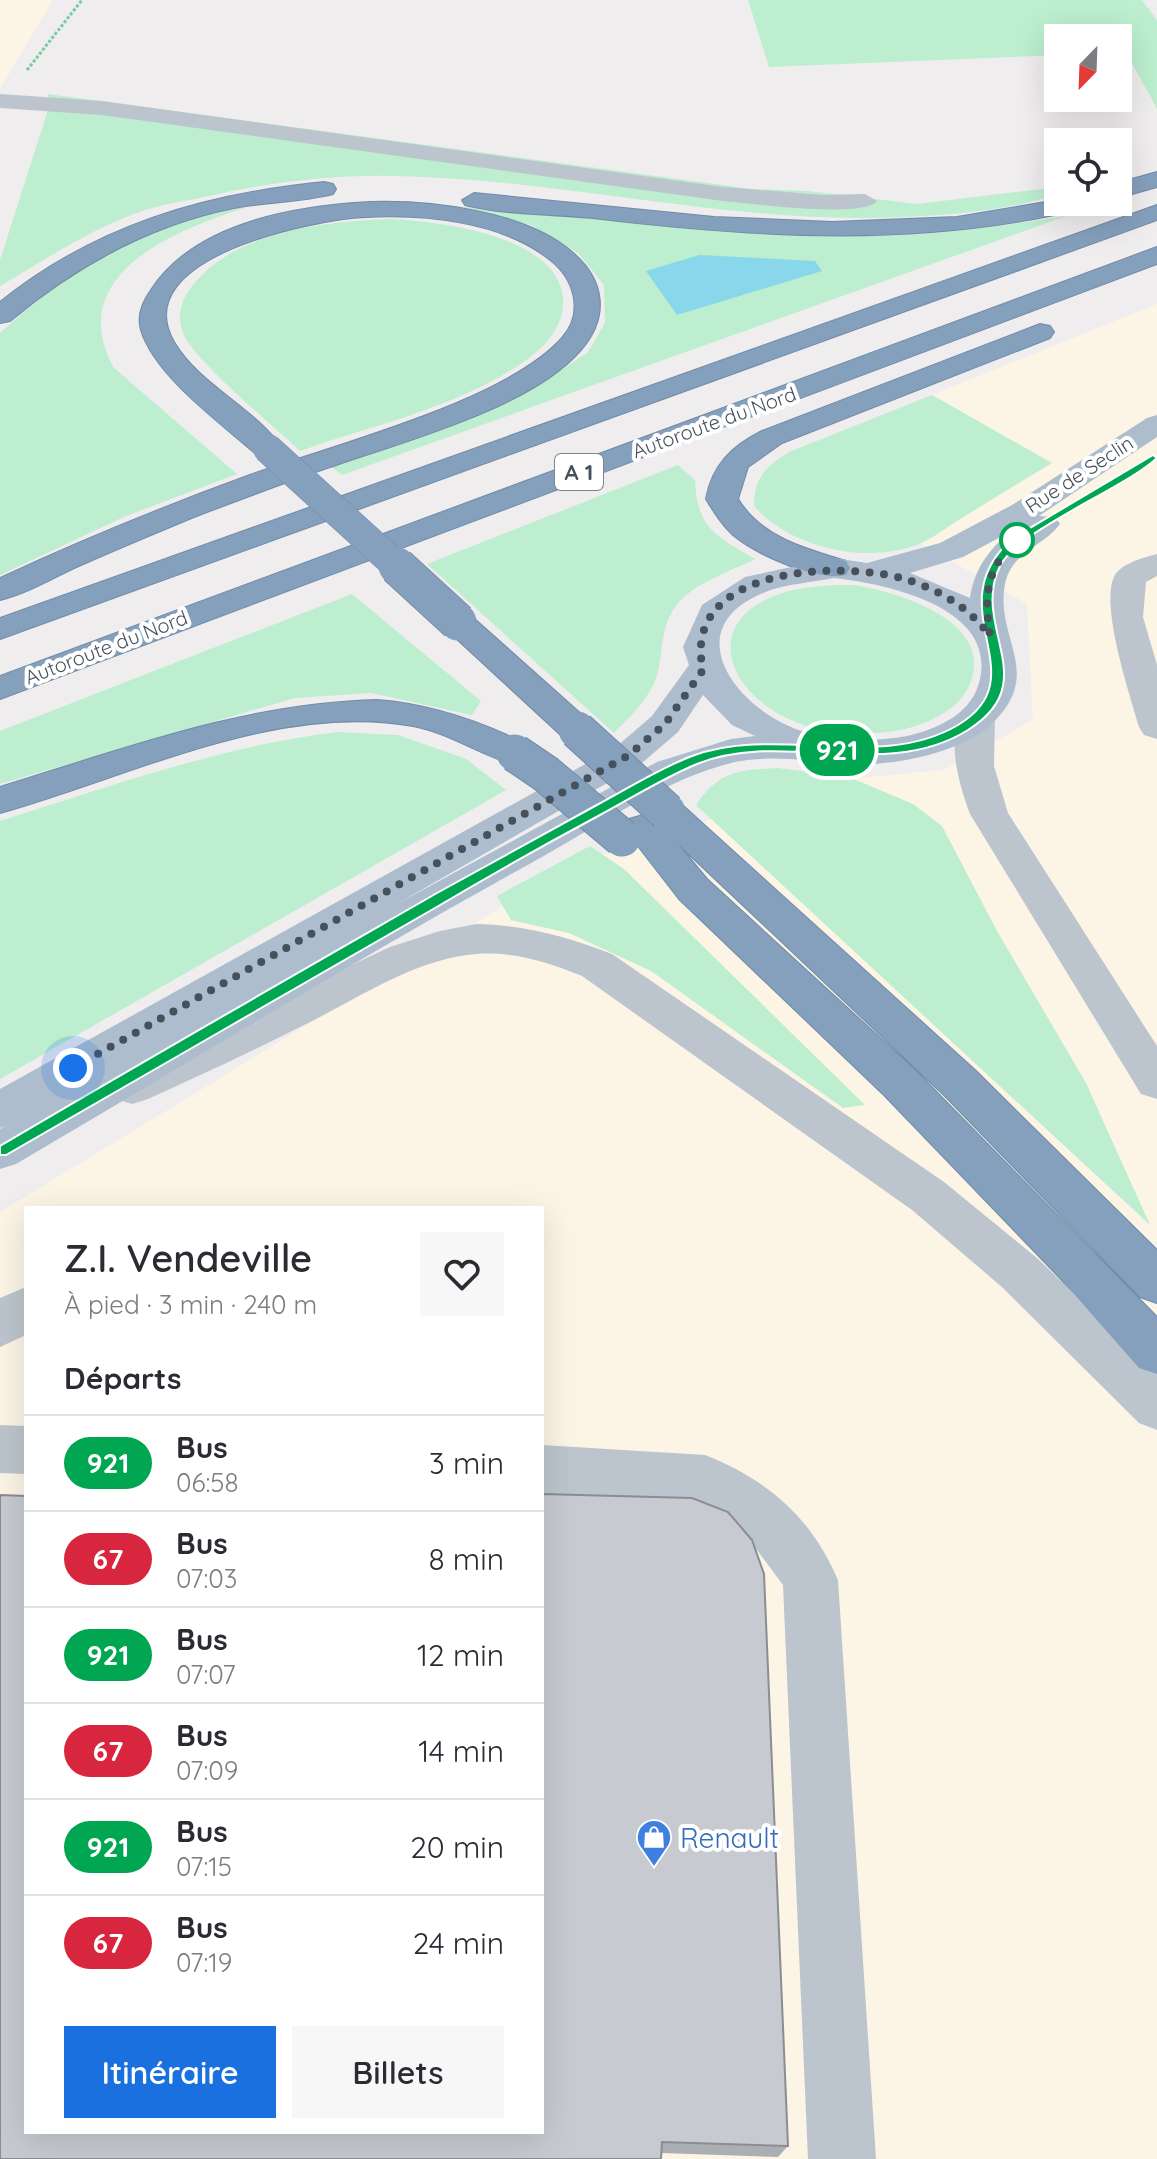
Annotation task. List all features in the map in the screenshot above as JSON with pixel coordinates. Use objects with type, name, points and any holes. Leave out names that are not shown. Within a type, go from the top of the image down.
[{"type":"highway","points":[[1132,187],[1157,179]]},
{"type":"highway","points":[[0,315],[60,269],[113,239],[177,214],[248,198],[324,189],[392,187],[481,194],[585,210]]},
{"type":"highway","points":[[138,284],[161,261],[197,239],[238,222],[292,207],[395,198],[501,202],[746,227],[869,230],[985,221],[1044,209]]},
{"type":"highway","points":[[0,590],[143,525],[435,419],[518,383],[553,361],[577,335],[588,309],[584,282],[561,255],[530,237],[468,217],[420,210],[357,210],[300,218],[255,231],[211,250],[181,271],[164,291],[155,310],[154,329],[168,355],[257,453],[446,626],[563,735],[644,826],[693,889],[900,1083],[1077,1264],[1157,1352]]},
{"type":"highway","name":"Autoroute du Nord","points":[[0,629],[1157,212]]},
{"type":"highway","name":"Autoroute du Nord","points":[[0,688],[1157,255]]},
{"type":"highway","points":[[850,570],[785,552],[741,527],[722,499],[723,484],[738,459],[772,437],[1069,321]]},
{"type":"highway","points":[[159,381],[257,453]]},
{"type":"highway","points":[[0,800],[207,737],[296,717],[342,711],[417,715],[483,736],[546,774],[644,826],[960,1083],[1157,1282]]},
{"type":"main road","name":"Rue de Seclin","points":[[850,570],[926,561],[968,542],[1157,424]]},
{"type":"main road","name":"Rue de Seclin","points":[[990,636],[985,602],[988,582],[1004,552],[1017,540],[1157,458]]},
{"type":"main road","points":[[9,1132],[699,758],[765,747],[876,752],[916,746],[950,735],[977,718],[994,696],[1000,672],[990,636],[970,613],[941,594],[905,580],[850,570],[770,579],[727,601],[703,633],[699,652],[703,670],[717,694],[749,721],[793,741],[834,750]]},
{"type":"main road","points":[[9,1132],[629,755],[665,724],[703,670]]},
{"type":"street","points":[[0,101],[93,106],[723,194],[823,202],[865,201]]},
{"type":"street","points":[[1157,564],[1130,577],[1126,617],[1157,727]]},
{"type":"street","points":[[977,718],[972,743],[973,767],[989,814],[1157,1082]]},
{"type":"street","points":[[9,1132],[227,1044],[423,948],[482,937],[542,942],[597,965],[928,1196],[1020,1273],[1157,1407]]},
{"type":"street","points":[[0,1325],[24,1309]]},
{"type":"street","points":[[0,1449],[24,1450]]},
{"type":"street","points":[[544,1470],[690,1478],[730,1490],[769,1521],[796,1555],[810,1580],[842,2159]]},
{"type":"path","points":[[25,73],[82,0]]},
{"type":"shaded area","points":[[0,0],[53,0],[0,89]]},
{"type":"shaded area","points":[[1157,304],[1157,2159],[0,2159],[0,1212],[570,865],[826,781],[944,770],[1033,720],[1027,604],[920,543],[1051,463],[932,395]]},
{"type":"green space","points":[[748,0],[1142,0],[1157,20],[1157,109],[1132,63],[1132,24],[1044,24],[1044,56],[769,67]]},
{"type":"green space","points":[[48,94],[752,189],[808,191],[917,204],[1044,189],[1044,198],[962,213],[839,218],[712,208],[460,179],[372,176],[300,180],[145,210],[89,234],[0,286],[0,260],[48,110]]},
{"type":"green space","points":[[424,204],[701,229],[812,235],[917,234],[1066,216],[342,475],[330,466],[469,418],[544,382],[588,352],[605,323],[604,285],[578,253],[531,225]]},
{"type":"green space","points":[[248,207],[190,228],[135,260],[115,282],[103,306],[102,335],[114,368],[237,474],[126,516],[0,575],[0,333],[55,287],[115,250],[178,223]]},
{"type":"green space","points":[[389,219],[467,229],[524,248],[545,264],[559,283],[563,307],[561,317],[553,334],[540,349],[492,381],[439,405],[300,451],[192,347],[184,335],[180,315],[185,296],[211,266],[257,241],[310,227]]},
{"type":"green space","points":[[932,395],[1052,463],[930,539],[898,550],[876,553],[831,549],[788,533],[754,506],[759,480],[774,462],[789,452]]},
{"type":"green space","points":[[678,465],[695,480],[700,510],[711,529],[755,559],[691,591],[675,607],[665,629],[653,686],[614,733],[427,564]]},
{"type":"green space","points":[[853,585],[894,594],[917,603],[957,628],[969,644],[974,664],[969,686],[949,710],[920,725],[900,730],[841,733],[792,720],[756,697],[735,668],[732,638],[749,610],[788,591]]},
{"type":"green space","points":[[352,594],[481,701],[472,715],[371,693],[295,698],[0,784],[0,731]]},
{"type":"green space","points":[[338,732],[398,735],[466,759],[506,790],[0,1079],[0,821],[209,757],[294,738]]},
{"type":"green space","points":[[777,768],[849,777],[913,804],[942,826],[997,931],[1086,1083],[1150,1225],[696,805],[713,785],[730,774]]},
{"type":"green space","points":[[590,846],[624,869],[865,1105],[843,1108],[651,971],[569,933],[511,920],[497,896]]},
{"type":"water","points":[[699,255],[815,261],[822,271],[677,315],[646,271]]},
{"type":"building","name":"Renault","points":[[544,1494],[692,1498],[728,1512],[752,1540],[764,1574],[788,2146],[662,2142],[661,2159],[0,2159],[0,1495],[24,1496],[24,2134],[544,2134]]},
{"type":"bus line","name":"921","points":[[0,1151],[493,867],[607,803],[699,758],[765,747],[854,752],[896,750],[934,741],[965,727],[987,707],[998,684],[999,660],[990,636],[985,602],[993,567],[1017,540],[1157,458]]},
{"type":"place","name":"Renault","points":[[654,1868]]},
{"type":"route","points":[[73,1068],[629,755],[665,724],[703,670],[699,652],[708,621],[740,592],[788,574],[834,568],[866,571],[905,580],[941,594],[970,613],[990,636],[985,602],[988,582],[993,567],[1017,540]]}]
